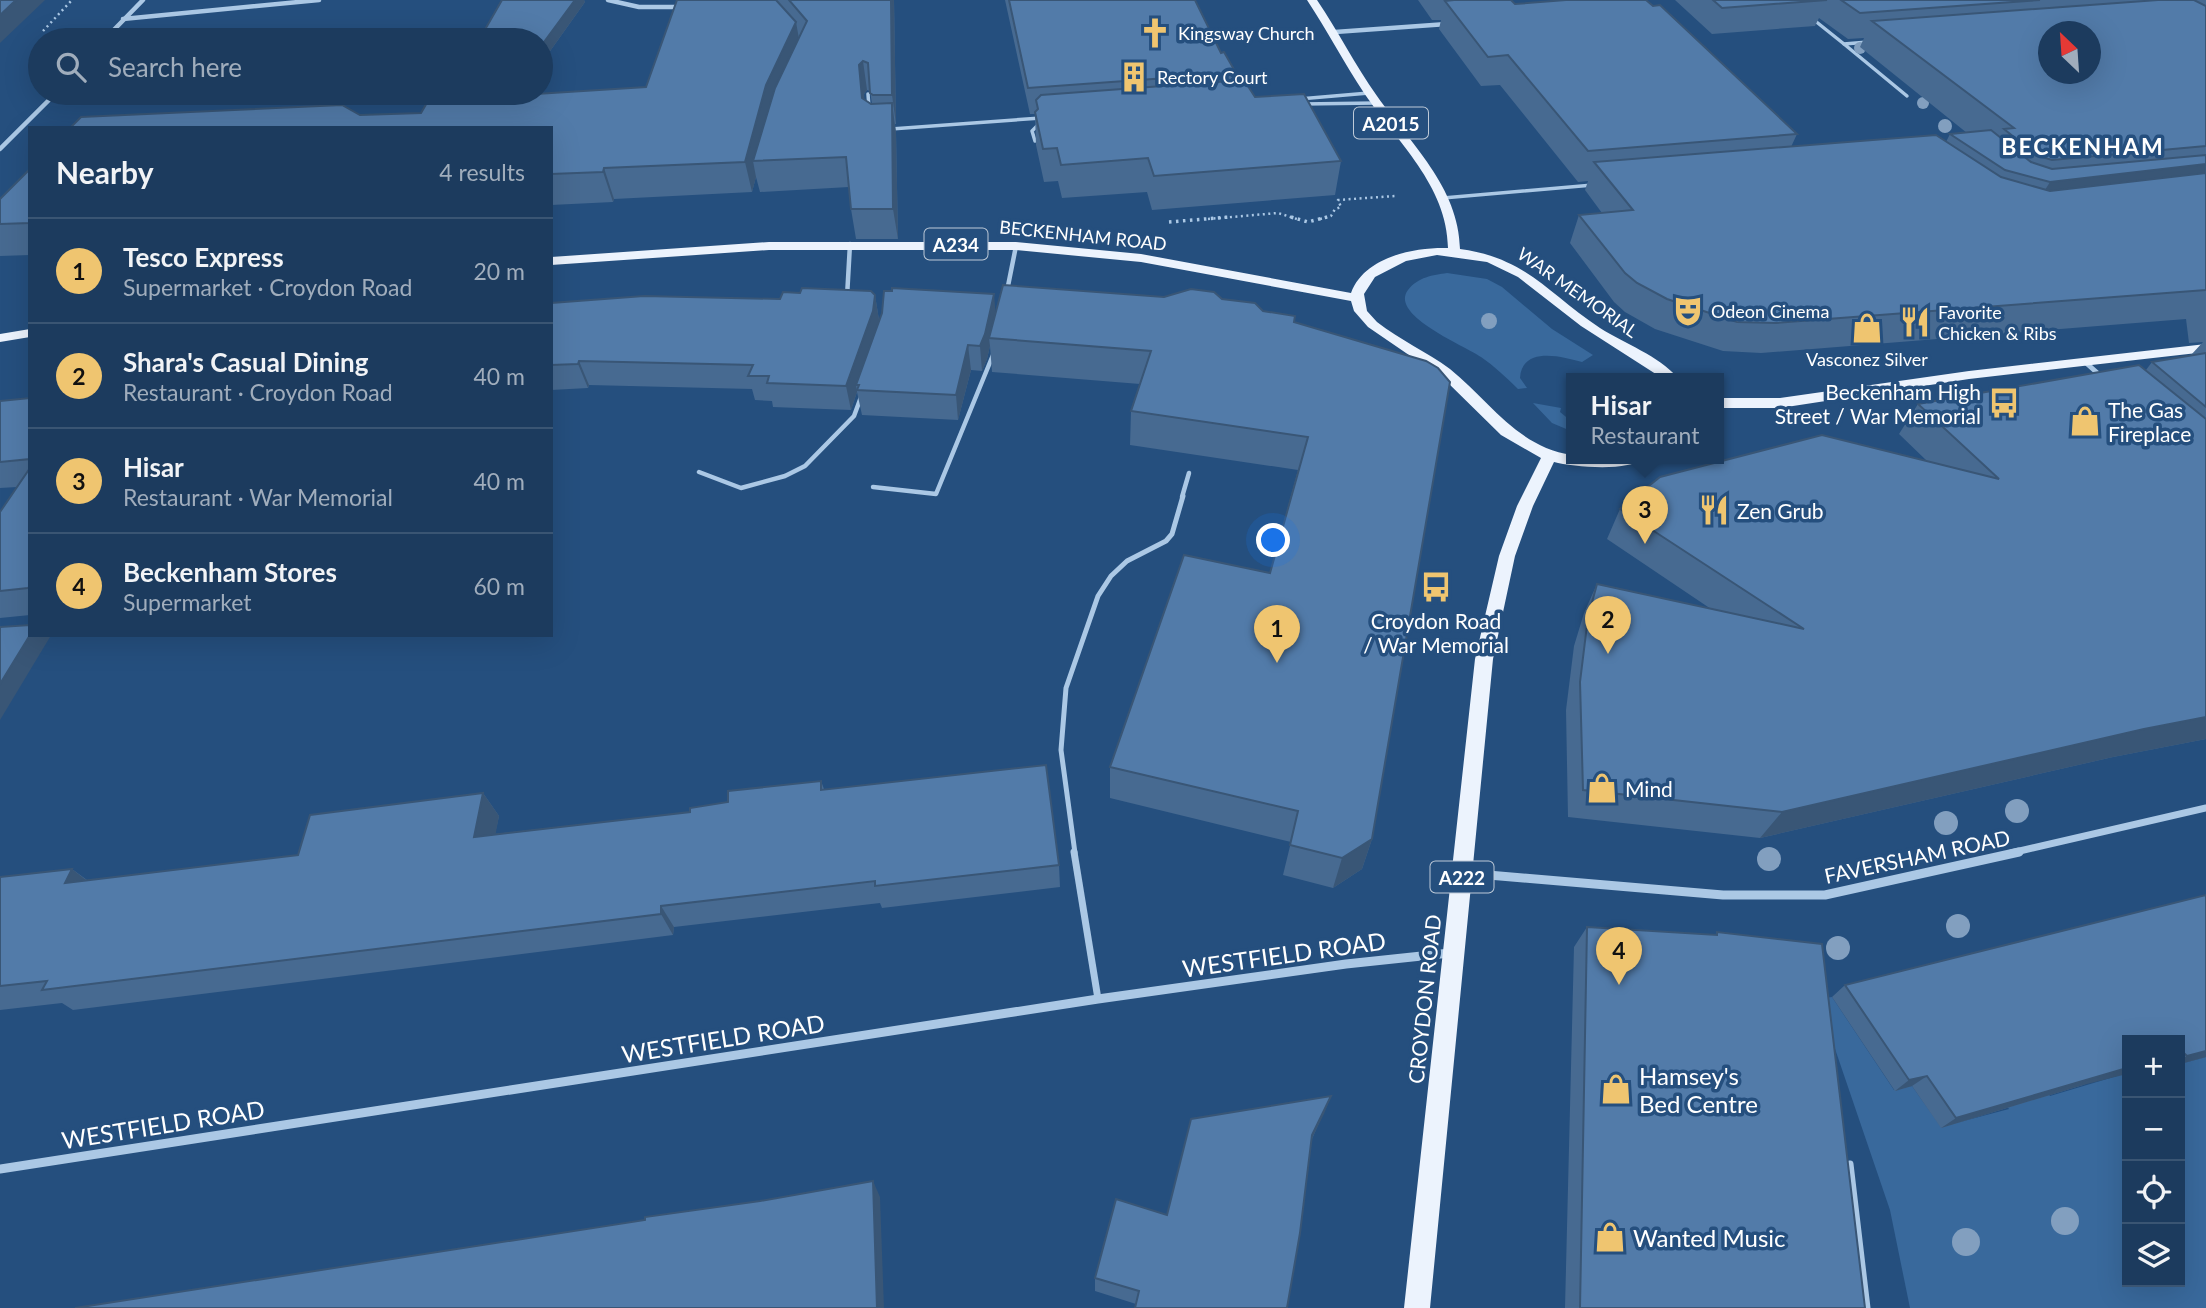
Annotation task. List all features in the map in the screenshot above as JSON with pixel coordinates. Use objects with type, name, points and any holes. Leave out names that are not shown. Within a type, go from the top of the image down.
[{"type":"main road","name":"A2015","points":[[1312,0],[1335,32],[1373,98],[1419,160],[1443,198],[1452,226],[1454,253]]},
{"type":"main road","name":"BECKENHAM ROAD","points":[[553,261],[690,249],[850,244],[1016,246],[1111,253],[1164,261],[1356,298]]},
{"type":"main road","name":"WAR MEMORIAL","points":[[1356,298],[1361,284],[1375,271],[1395,260],[1423,253],[1484,257],[1524,274],[1583,321],[1665,373]]},
{"type":"main road","points":[[1356,298],[1359,309],[1370,323],[1447,374],[1498,426],[1521,442],[1549,456],[1566,458]]},
{"type":"main road","points":[[0,338],[28,333]]},
{"type":"main road","points":[[1724,403],[1780,403],[1969,375],[2206,348]]},
{"type":"main road","name":"CROYDON ROAD","points":[[1417,1308],[1463,873],[1476,704],[1489,618],[1521,510],[1549,456]]},
{"type":"street","points":[[115,28],[143,0]]},
{"type":"street","points":[[123,19],[319,0]]},
{"type":"street","points":[[608,0],[639,7],[685,7]]},
{"type":"street","points":[[1335,32],[1448,24]]},
{"type":"street","points":[[1,146],[44,105]]},
{"type":"street","points":[[2085,362],[2111,385]]},
{"type":"street","name":"FAVERSHAM ROAD","points":[[1463,873],[1723,895],[1825,895],[2206,808]]},
{"type":"street","name":"WESTFIELD ROAD","points":[[0,1169],[1098,999],[1346,964],[1453,952]]},
{"type":"lane","points":[[1812,18],[1907,96]]},
{"type":"lane","points":[[1844,44],[1871,42]]},
{"type":"lane","points":[[868,94],[869,114]]},
{"type":"lane","points":[[1290,99],[1373,98]]},
{"type":"lane","points":[[1300,104],[1373,98]]},
{"type":"lane","points":[[889,129],[1050,117]]},
{"type":"lane","points":[[1035,141],[1032,131],[1040,123]]},
{"type":"lane","points":[[1443,198],[1599,185]]},
{"type":"lane","points":[[850,244],[847,297],[851,304]]},
{"type":"lane","points":[[1005,297],[1016,246]]},
{"type":"lane","points":[[873,487],[936,494],[995,348]]},
{"type":"lane","points":[[699,472],[741,488],[785,476],[805,466],[854,416],[862,393]]},
{"type":"lane","points":[[1098,999],[1061,750],[1066,688],[1098,596],[1111,576],[1127,561],[1166,541],[1171,534],[1189,473]]},
{"type":"lane","points":[[1850,1164],[1867,1308]]},
{"type":"path","points":[[46,28],[72,0]]},
{"type":"path","points":[[1161,222],[1278,213],[1308,222],[1331,216],[1335,209],[1341,207],[1338,200],[1395,196]]},
{"type":"shaded area","points":[[1447,273],[1487,279],[1502,287],[1552,329],[1593,355],[1582,362],[1564,357],[1535,357],[1522,368],[1520,378],[1527,388],[1518,389],[1486,360],[1431,328],[1409,309],[1405,300],[1408,290],[1416,282]]},
{"type":"shaded area","points":[[1533,403],[1561,408],[1560,412],[1566,417],[1566,429],[1552,423]]},
{"type":"shaded area","points":[[1832,997],[1894,1090],[1912,1086],[1941,1127],[2009,1109],[1979,1066],[2020,1055],[2050,1096],[2117,1076],[2122,1058],[2122,1287],[2185,1287],[2185,1063],[2206,1057],[2206,1308],[1910,1308],[1890,1210],[1818,999]]},
{"type":"building","points":[[0,0],[16,0],[0,15]]},
{"type":"building","points":[[502,0],[575,0],[553,30],[486,28]]},
{"type":"building","points":[[677,0],[776,0],[796,22],[766,85],[745,162],[604,168],[603,172],[553,174],[553,126],[72,126],[81,117],[342,105],[360,115],[421,113],[426,105],[553,105],[553,93],[646,87]]},
{"type":"building","points":[[789,0],[891,0],[892,95],[870,93],[868,63],[863,61],[859,65],[862,98],[871,104],[892,103],[893,209],[851,209],[846,157],[753,161],[775,88],[807,21]]},
{"type":"building","points":[[1009,0],[1195,0],[1221,53],[1224,52],[1236,73],[1028,88]]},
{"type":"building","points":[[1511,0],[1515,4],[1566,0],[1646,0],[1653,6],[1660,5],[1797,134],[1588,151],[1508,55],[1488,57],[1445,1]]},
{"type":"building","points":[[1713,0],[1827,0],[1722,8]]},
{"type":"building","points":[[1841,0],[2040,0],[1860,13]]},
{"type":"building","points":[[2158,0],[2194,0],[2206,6],[2206,146],[2052,160],[2036,155],[2004,129],[2014,128],[1872,21]]},
{"type":"building","points":[[1244,80],[1255,97],[1304,94],[1341,161],[1154,176],[1148,158],[1061,165],[1057,148],[1043,149],[1035,112],[1038,109],[1036,100],[1041,95]]},
{"type":"building","points":[[1991,130],[2031,162],[2052,169],[2206,155],[2206,164],[2050,182],[2005,170],[1950,134]]},
{"type":"building","points":[[1936,135],[2001,177],[2050,191],[2206,173],[2206,290],[1776,323],[1737,322],[1667,299],[1637,283],[1625,273],[1579,215],[1633,210],[1594,162]]},
{"type":"building","points":[[28,171],[28,223],[0,224],[0,199]]},
{"type":"building","points":[[1003,285],[1164,297],[1191,289],[1214,292],[1222,299],[1255,303],[1263,311],[1295,316],[1294,322],[1426,361],[1438,368],[1450,382],[1372,839],[1342,858],[1290,845],[1298,811],[1110,767],[1184,555],[1270,573],[1308,437],[1131,411],[1151,351],[989,338]]},
{"type":"building","points":[[802,288],[871,291],[875,295],[873,311],[846,386],[767,383],[769,376],[748,376],[753,365],[579,361],[578,364],[553,365],[553,303],[644,296],[780,299],[783,292],[800,293]]},
{"type":"building","points":[[892,288],[994,294],[980,346],[968,345],[956,395],[857,390],[859,385],[856,385],[882,313],[884,291],[892,291]]},
{"type":"building","points":[[2206,353],[2206,407],[2152,362]]},
{"type":"building","points":[[2139,365],[2206,419],[2206,717],[1782,812],[1583,790],[1580,682],[1588,617],[1597,584],[1804,629],[1620,509],[1660,477],[1710,464],[1724,464],[1724,460],[1822,435],[1999,479],[1918,404]]},
{"type":"building","points":[[28,398],[28,459],[0,462],[0,401]]},
{"type":"building","points":[[28,471],[28,588],[0,591],[0,512]]},
{"type":"building","points":[[28,625],[29,637],[0,684],[0,627]]},
{"type":"building","points":[[1046,765],[1059,865],[875,886],[875,881],[661,906],[661,914],[42,990],[47,981],[0,986],[0,877],[72,869],[65,883],[298,855],[310,815],[483,793],[474,837],[690,812],[690,808],[728,802],[728,791],[821,781],[821,790]]},
{"type":"building","points":[[2206,895],[2206,1051],[2187,1056],[2185,1035],[2122,1035],[2122,1069],[1956,1118],[1927,1076],[1909,1080],[1845,985]]},
{"type":"building","points":[[1587,927],[1717,935],[1717,932],[1822,944],[1865,1308],[1580,1308]]},
{"type":"building","points":[[1331,1096],[1312,1135],[1300,1233],[1287,1308],[1135,1308],[1139,1291],[1095,1278],[1116,1199],[1167,1215],[1191,1119]]},
{"type":"building","points":[[873,1181],[877,1308],[75,1308],[645,1220],[645,1217],[760,1201]]},
{"type":"place","name":"Kingsway Church","points":[[1155,33]]},
{"type":"place","name":"Rectory Court","points":[[1134,77]]},
{"type":"place","name":"Odeon Cinema","points":[[1688,311]]},
{"type":"place","name":"Favorite Chicken & Ribs","points":[[1915,322]]},
{"type":"place","name":"Vasconez Silver","points":[[1867,328]]},
{"type":"place","name":"Beckenham High Street / War Memorial","points":[[2004,403]]},
{"type":"place","name":"The Gas Fireplace","points":[[2085,421]]},
{"type":"place","name":"Zen Grub","points":[[1714,510]]},
{"type":"place","name":"Hisar","points":[[1645,544]]},
{"type":"place","name":"Croydon Road / War Memorial","points":[[1436,587]]},
{"type":"place","name":"Shara's Casual Dining","points":[[1608,654]]},
{"type":"place","name":"Tesco Express","points":[[1277,663]]},
{"type":"place","name":"Mind","points":[[1602,788]]},
{"type":"place","name":"Beckenham Stores","points":[[1619,985]]},
{"type":"place","name":"Hamsey's Bed Centre","points":[[1616,1089]]},
{"type":"place","name":"Wanted Music","points":[[1610,1237]]},
{"type":"district","name":"BECKENHAM","points":[[2083,146]]}]
